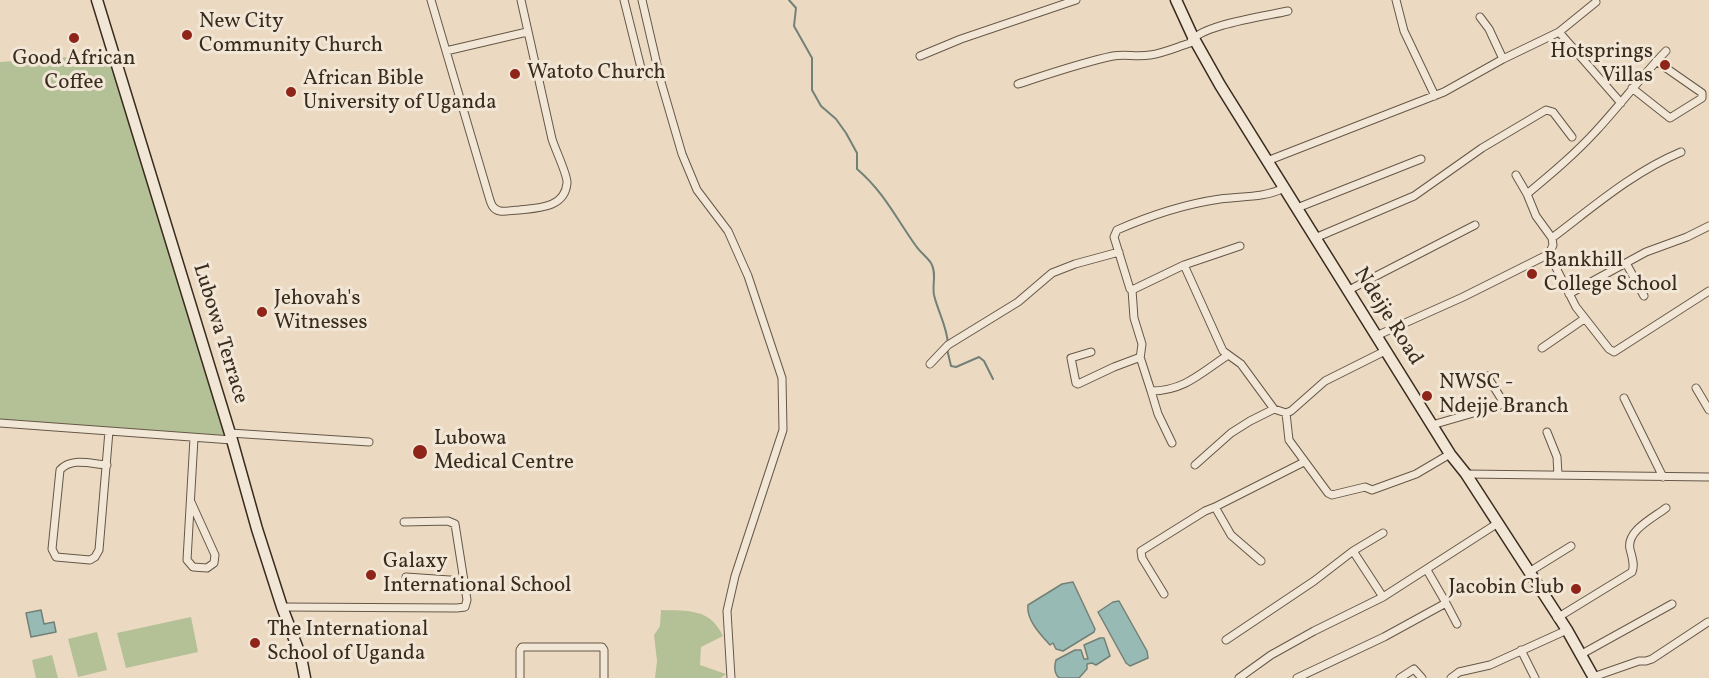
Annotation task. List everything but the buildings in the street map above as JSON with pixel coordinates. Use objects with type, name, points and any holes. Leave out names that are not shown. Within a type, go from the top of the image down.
[{"type":"street","name":"Lubowa Terrace","points":[[98,0],[257,529],[299,651],[305,678]]},
{"type":"street","points":[[432,0],[492,206],[500,211],[544,208],[558,201],[564,194],[567,183],[567,175],[557,156],[552,139],[521,0]]},
{"type":"street","points":[[624,0],[643,75]]},
{"type":"street","points":[[642,0],[661,82],[682,154],[697,190],[728,231],[748,276],[782,378],[783,430],[735,576],[728,611],[731,678]]},
{"type":"street","points":[[920,56],[961,39],[1077,0]]},
{"type":"street","name":"Ndejje Road","points":[[1176,0],[1193,37],[1220,85],[1450,454],[1466,474],[1557,618],[1567,630],[1593,678]]},
{"type":"street","points":[[1396,0],[1404,31],[1435,96]]},
{"type":"street","points":[[1267,161],[1435,96],[1559,32],[1596,3]]},
{"type":"street","points":[[1018,84],[1113,56],[1127,54],[1148,56],[1190,43],[1193,37],[1200,32],[1245,19],[1288,11]]},
{"type":"street","points":[[1480,17],[1489,29],[1503,59]]},
{"type":"street","points":[[446,51],[527,32]]},
{"type":"street","points":[[1559,32],[1621,103]]},
{"type":"street","points":[[1527,194],[1594,133],[1666,51]]},
{"type":"street","points":[[1632,88],[1670,118],[1702,98],[1702,93],[1656,61]]},
{"type":"street","points":[[1315,238],[1414,196],[1482,148],[1546,110],[1553,112],[1572,137]]},
{"type":"street","points":[[1552,238],[1635,175],[1681,152]]},
{"type":"street","points":[[1297,208],[1421,159]]},
{"type":"street","points":[[1376,336],[1463,297],[1549,254],[1553,245],[1552,238],[1536,216],[1516,175]]},
{"type":"street","points":[[1173,443],[1158,414],[1140,359],[1142,344],[1134,318],[1132,290],[1114,237],[1115,231],[1191,205],[1273,193],[1284,188]]},
{"type":"street","points":[[1347,291],[1475,225]]},
{"type":"street","points":[[1569,294],[1626,263],[1709,226]]},
{"type":"street","points":[[1132,290],[1184,265],[1240,246]]},
{"type":"street","points":[[930,364],[948,345],[1018,302],[1052,273],[1119,252]]},
{"type":"street","points":[[1549,254],[1584,319],[1614,352],[1709,291]]},
{"type":"street","points":[[1626,263],[1644,296]]},
{"type":"street","points":[[1184,265],[1214,332],[1227,355],[1241,364],[1274,409],[1286,412],[1296,408],[1333,376],[1385,351]]},
{"type":"street","points":[[1542,348],[1584,319]]},
{"type":"street","points":[[1091,352],[1071,358],[1078,384],[1114,367],[1140,359]]},
{"type":"street","points":[[1151,391],[1178,388],[1227,355]]},
{"type":"street","points":[[1432,424],[1501,405],[1502,400],[1487,376]]},
{"type":"street","points":[[1696,388],[1709,410]]},
{"type":"street","points":[[1624,398],[1663,477]]},
{"type":"street","points":[[1196,465],[1232,433],[1274,409]]},
{"type":"street","points":[[1286,412],[1288,440],[1328,493],[1336,495],[1365,487],[1371,490],[1416,474],[1450,454]]},
{"type":"street","points":[[0,423],[194,438],[231,437],[369,442]]},
{"type":"street","points":[[107,465],[71,462],[60,470],[52,549],[56,557],[90,560],[98,554],[107,465],[110,431]]},
{"type":"street","points":[[1547,432],[1557,457],[1558,475]]},
{"type":"street","points":[[191,502],[215,555],[214,563],[207,568],[193,567],[187,560],[194,438]]},
{"type":"street","points":[[1164,594],[1142,558],[1141,551],[1205,511],[1304,462]]},
{"type":"street","points":[[1466,474],[1709,477]]},
{"type":"street","points":[[1215,507],[1232,535],[1261,561]]},
{"type":"street","points":[[1557,618],[1632,572],[1634,566],[1629,545],[1630,538],[1666,508]]},
{"type":"street","points":[[282,607],[462,608],[467,604],[455,524],[448,521],[404,522]]},
{"type":"street","points":[[1239,678],[1271,655],[1383,597],[1498,523]]},
{"type":"street","points":[[1226,640],[1314,581],[1353,551],[1383,533]]},
{"type":"street","points":[[1529,572],[1571,546]]},
{"type":"street","points":[[1353,551],[1383,597]]},
{"type":"street","points":[[1427,570],[1457,624]]},
{"type":"street","points":[[406,577],[464,581]]},
{"type":"street","points":[[1297,678],[1384,637],[1446,603]]},
{"type":"street","points":[[1580,655],[1672,604]]},
{"type":"street","points":[[1593,678],[1639,661],[1646,662],[1707,622]]},
{"type":"street","points":[[1451,678],[1460,672],[1484,668],[1567,630]]},
{"type":"street","points":[[520,678],[520,650],[522,647],[604,648],[604,678]]},
{"type":"street","points":[[1521,650],[1535,678]]},
{"type":"street","points":[[1400,678],[1414,669],[1422,678]]},
{"type":"green space","points":[[109,54],[226,438],[0,420],[0,62]]},
{"type":"green space","points":[[661,610],[689,611],[712,620],[723,636],[701,647],[700,665],[726,674],[721,678],[655,678],[657,661],[654,635],[660,626]]},
{"type":"green space","points":[[191,617],[198,652],[126,668],[117,633]]},
{"type":"green space","points":[[97,632],[107,670],[78,677],[68,639]]},
{"type":"green space","points":[[52,655],[58,678],[36,678],[32,660]]},
{"type":"water","points":[[1073,582],[1095,629],[1094,632],[1063,651],[1056,649],[1053,643],[1050,645],[1039,632],[1029,616],[1028,605],[1062,584]]},
{"type":"water","points":[[1119,601],[1147,651],[1148,658],[1130,666],[1126,663],[1098,612],[1113,602]]},
{"type":"water","points":[[41,610],[44,624],[54,622],[56,632],[31,637],[26,613]]},
{"type":"water","points":[[1104,638],[1110,656],[1096,665],[1087,664],[1087,669],[1079,678],[1059,678],[1055,670],[1056,660],[1075,650],[1081,650],[1084,659],[1088,659],[1084,645]]},
{"type":"waterway","points":[[789,0],[796,8],[794,26],[812,58],[812,90],[821,106],[836,119],[846,133],[857,153],[857,169],[882,196],[933,267],[934,295],[948,344]]},
{"type":"waterway","points":[[947,349],[951,366],[956,367],[979,357],[984,361],[993,379]]},
{"type":"place","name":"New City Community Church","points":[[187,35]]},
{"type":"place","name":"Good African Coffee","points":[[74,38]]},
{"type":"place","name":"Hotsprings Villas","points":[[1665,65]]},
{"type":"place","name":"Watoto Church","points":[[515,74]]},
{"type":"place","name":"African Bible University of Uganda","points":[[291,92]]},
{"type":"place","name":"Bankhill College School","points":[[1532,274]]},
{"type":"place","name":"Jehovah's Witnesses","points":[[262,312]]},
{"type":"place","name":"NWSC - Ndejje Branch","points":[[1427,396]]},
{"type":"place","name":"Lubowa Medical Centre","points":[[420,452]]},
{"type":"place","name":"Galaxy International School","points":[[371,575]]},
{"type":"place","name":"Jacobin Club","points":[[1576,589]]},
{"type":"place","name":"The International School of Uganda","points":[[255,643]]}]
